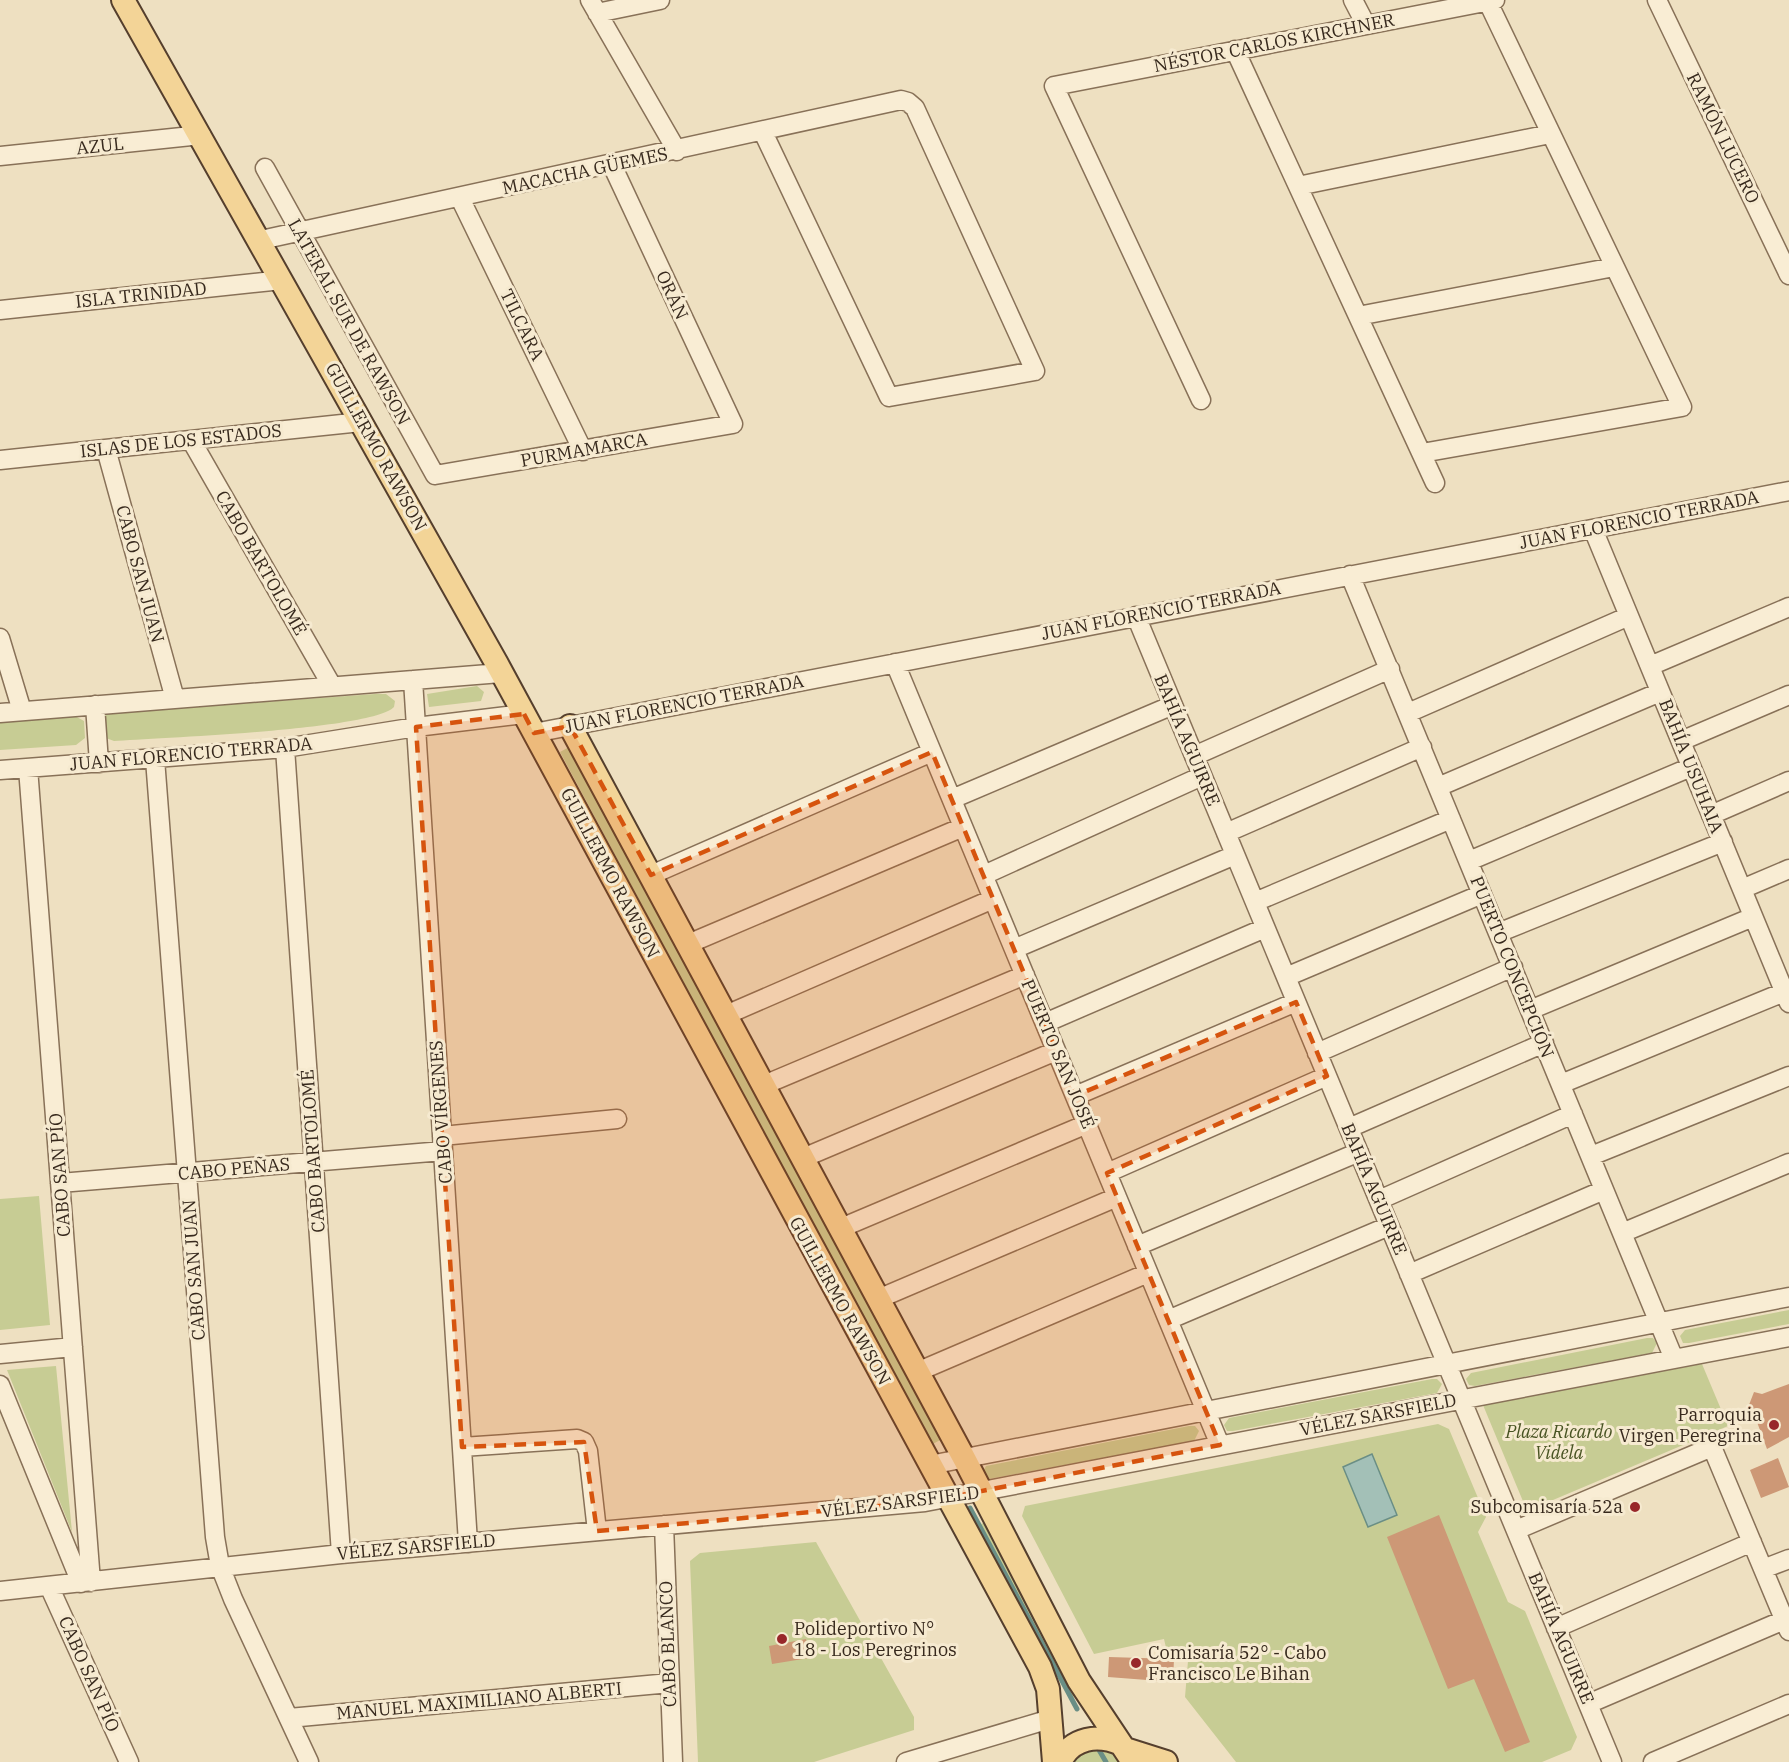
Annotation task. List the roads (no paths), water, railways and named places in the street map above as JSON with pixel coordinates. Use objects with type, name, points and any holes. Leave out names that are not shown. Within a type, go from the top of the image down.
[{"type":"main road","name":"GUILLERMO RAWSON","points":[[123,0],[261,240],[501,673],[1040,1667],[1048,1689],[1054,1762]]},
{"type":"main road","name":"GUILLERMO RAWSON","points":[[570,726],[965,1460],[1079,1682],[1126,1752]]},
{"type":"main road","points":[[1060,1762],[1068,1749],[1090,1738],[1106,1738],[1126,1752],[1166,1762]]},
{"type":"street","points":[[660,0],[594,7],[677,151]]},
{"type":"street","points":[[1353,0],[1366,25]]},
{"type":"street","points":[[1422,453],[1682,407],[1551,134],[1490,0]]},
{"type":"street","name":"NÉSTOR CARLOS KIRCHNER","points":[[1201,400],[1053,86],[1490,0]]},
{"type":"street","name":"RAMÓN LUCERO","points":[[1657,0],[1789,275]]},
{"type":"street","points":[[1235,51],[1435,483]]},
{"type":"street","name":"MACACHA GÜEMES","points":[[261,240],[677,151],[901,100],[915,108],[1035,371],[890,397],[763,132]]},
{"type":"street","points":[[1298,186],[1551,134]]},
{"type":"street","name":"AZUL","points":[[0,156],[201,135]]},
{"type":"street","name":"ORÁN","points":[[612,165],[733,424]]},
{"type":"street","name":"LATERAL SUR DE RAWSON","points":[[265,168],[435,475]]},
{"type":"street","name":"TILCARA","points":[[460,198],[583,451]]},
{"type":"street","points":[[1358,316],[1614,267]]},
{"type":"street","name":"ISLA TRINIDAD","points":[[0,310],[282,280]]},
{"type":"street","name":"ISLAS DE LOS ESTADOS","points":[[0,460],[361,422]]},
{"type":"street","name":"PURMAMARCA","points":[[435,475],[733,424]]},
{"type":"street","name":"CABO BARTOLOMÉ","points":[[191,440],[332,686]]},
{"type":"street","name":"CABO SAN JUAN","points":[[105,449],[175,699]]},
{"type":"street","name":"JUAN FLORENCIO TERRADA","points":[[0,770],[285,748],[416,727],[529,724],[570,726],[1789,491]]},
{"type":"street","name":"BAHÍA USUHAIA","points":[[1593,528],[1753,917],[1781,961],[1787,997]]},
{"type":"street","name":"PUERTO CONCEPCIÓN","points":[[1350,575],[1674,1359]]},
{"type":"street","points":[[1650,666],[1789,606]]},
{"type":"street","name":"BAHÍA AGUIRRE","points":[[1136,616],[1612,1762]]},
{"type":"street","points":[[1408,713],[1629,616]]},
{"type":"street","points":[[0,638],[22,711]]},
{"type":"street","name":"PUERTO SAN JOSÉ","points":[[895,663],[1220,1446]]},
{"type":"street","points":[[1194,756],[1389,669]]},
{"type":"street","points":[[0,713],[501,673]]},
{"type":"street","name":"CABO VÍRGENES","points":[[413,680],[468,1543]]},
{"type":"street","points":[[1438,787],[1660,692]]},
{"type":"street","points":[[1681,741],[1789,695]]},
{"type":"street","points":[[95,705],[99,763]]},
{"type":"street","points":[[952,799],[1173,705]]},
{"type":"street","points":[[1226,833],[1422,747]]},
{"type":"street","name":"CABO BARTOLOMÉ","points":[[285,748],[341,1554]]},
{"type":"street","points":[[651,875],[932,752]]},
{"type":"street","name":"CABO SAN JUAN","points":[[155,759],[214,1536],[220,1566],[309,1762]]},
{"type":"street","points":[[1469,861],[1691,767]]},
{"type":"street","name":"CABO SAN PÍO","points":[[28,768],[73,1347],[86,1582]]},
{"type":"street","points":[[984,875],[1202,776]]},
{"type":"street","points":[[1711,814],[1789,781]]},
{"type":"street","points":[[1255,902],[1451,819]]},
{"type":"street","points":[[688,944],[963,828]]},
{"type":"street","points":[[1498,933],[1723,842]]},
{"type":"street","points":[[1014,949],[1235,855]]},
{"type":"street","points":[[1742,889],[1789,868]]},
{"type":"street","points":[[1286,978],[1482,894]]},
{"type":"street","points":[[726,1015],[993,899]]},
{"type":"street","points":[[1530,1010],[1753,917]]},
{"type":"street","points":[[1045,1023],[1265,928]]},
{"type":"street","points":[[1317,1053],[1513,967]]},
{"type":"street","points":[[764,1085],[1025,975]]},
{"type":"street","points":[[1561,1084],[1787,997]]},
{"type":"street","points":[[1075,1096],[1296,1002]]},
{"type":"street","points":[[1348,1128],[1544,1043]]},
{"type":"street","points":[[803,1158],[1056,1051]]},
{"type":"street","points":[[1107,1173],[1327,1076]]},
{"type":"street","points":[[1591,1156],[1789,1076]]},
{"type":"street","points":[[1378,1200],[1573,1114]]},
{"type":"street","name":"CABO PEÑAS","points":[[60,1183],[314,1162],[617,1119]]},
{"type":"street","points":[[841,1228],[1087,1124]]},
{"type":"street","points":[[1137,1246],[1359,1152]]},
{"type":"street","points":[[1622,1233],[1789,1163]]},
{"type":"street","points":[[1409,1274],[1604,1190]]},
{"type":"street","points":[[878,1299],[1117,1197]]},
{"type":"street","points":[[1168,1320],[1389,1226]]},
{"type":"street","points":[[917,1372],[1148,1273]]},
{"type":"street","name":"VÉLEZ SARSFIELD","points":[[930,1465],[965,1460],[1446,1363],[1789,1297]]},
{"type":"street","name":"VÉLEZ SARSFIELD","points":[[0,1591],[341,1554],[897,1505],[948,1498],[1789,1336]]},
{"type":"street","points":[[0,1354],[73,1347]]},
{"type":"street","points":[[0,1385],[86,1582]]},
{"type":"street","points":[[462,1447],[577,1438],[584,1442],[588,1451],[597,1531]]},
{"type":"street","points":[[1516,1530],[1712,1447],[1787,1625],[1588,1704]]},
{"type":"street","name":"CABO BLANCO","points":[[664,1525],[673,1762]]},
{"type":"street","points":[[1556,1628],[1752,1542]]},
{"type":"street","points":[[1763,1569],[1789,1558]]},
{"type":"street","name":"CABO SAN PÍO","points":[[50,1586],[129,1762]]},
{"type":"street","name":"MANUEL MAXIMILIANO ALBERTI","points":[[289,1718],[670,1683]]},
{"type":"street","points":[[1653,1762],[1789,1704]]},
{"type":"street","points":[[906,1762],[1050,1719]]},
{"type":"water","points":[[1372,1454],[1397,1515],[1368,1527],[1343,1467]]},
{"type":"waterway","points":[[970,1508],[1077,1709]]},
{"type":"waterway","points":[[1099,1750],[1106,1762]]},
{"type":"place","name":"Parroquia Virgen Peregrina","points":[[1774,1425]]},
{"type":"place","name":"Subcomisaría 52a","points":[[1635,1507]]},
{"type":"place","name":"Polideportivo N° 18 - Los Peregrinos","points":[[782,1639]]},
{"type":"place","name":"Comisaría 52° - Cabo Francisco Le Bihan","points":[[1136,1663]]},
{"type":"park label","name":"Plaza Ricardo Videla","points":[[1559,1442]]}]
